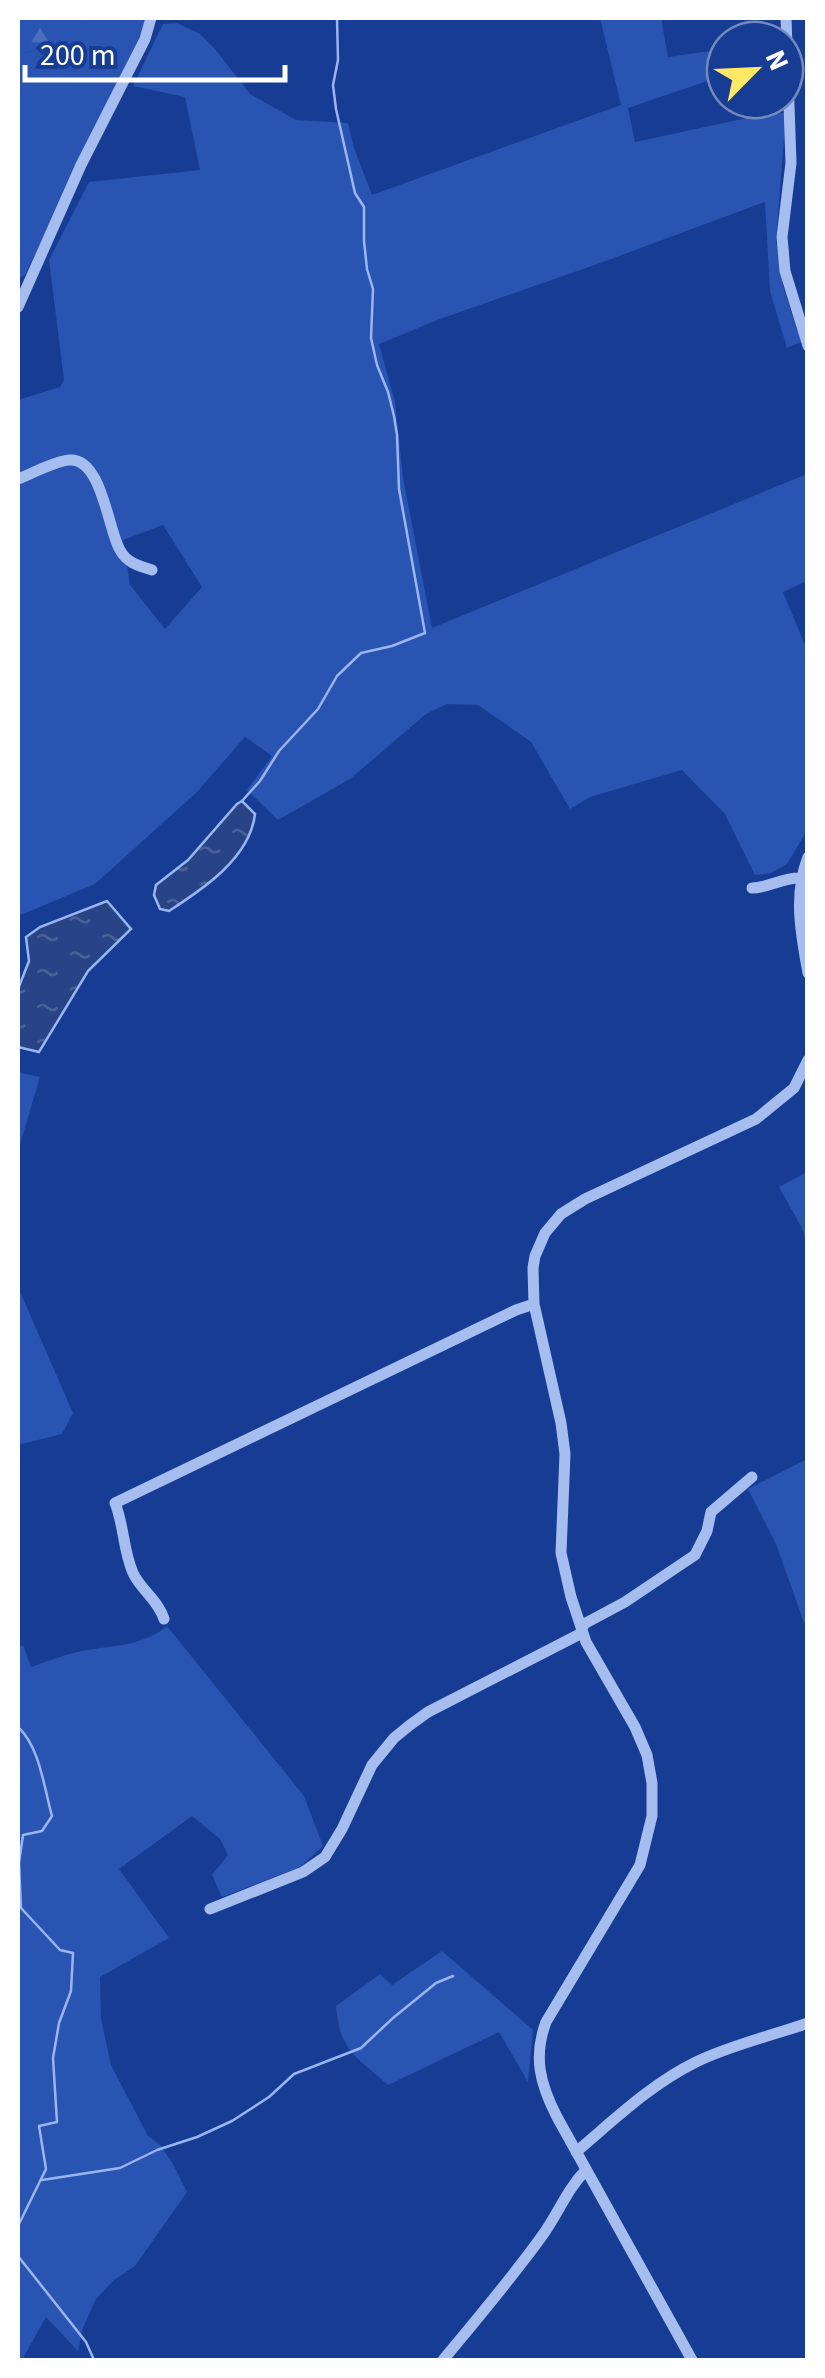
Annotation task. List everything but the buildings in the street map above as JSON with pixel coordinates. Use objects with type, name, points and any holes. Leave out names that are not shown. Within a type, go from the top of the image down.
[{"type":"street","points":[[18,308],[81,164],[145,40],[151,18]]},
{"type":"street","points":[[786,18],[791,164],[782,237],[785,270],[808,346]]},
{"type":"street","points":[[18,479],[68,460],[78,461],[99,486],[120,551],[133,564],[152,570]]},
{"type":"street","points":[[808,857],[801,878],[799,912],[808,973]]},
{"type":"street","points":[[752,888],[801,878]]},
{"type":"street","points":[[692,2360],[576,2152],[542,2086],[538,2066],[540,2043],[552,2011],[640,1865],[652,1816],[652,1783],[635,1727],[582,1630],[561,1553],[565,1454],[534,1304],[535,1256],[545,1232],[561,1214],[585,1198],[756,1119],[794,1088],[808,1060]]},
{"type":"street","points":[[164,1619],[158,1604],[134,1576],[115,1503],[534,1304]]},
{"type":"street","points":[[210,1909],[318,1864],[331,1850],[372,1765],[402,1731],[428,1712],[580,1634],[584,1624],[695,1555],[711,1512],[752,1477]]},
{"type":"street","points":[[576,2152],[640,2098],[682,2069],[808,2022]]},
{"type":"street","points":[[443,2360],[512,2276],[586,2170]]},
{"type":"green space","points":[[18,18],[82,18],[89,39],[18,54]]},
{"type":"green space","points":[[82,18],[144,18],[144,27],[25,275],[18,278],[18,54],[88,39]]},
{"type":"green space","points":[[600,18],[661,18],[668,57],[705,52],[705,82],[628,108],[635,142],[738,120],[786,120],[776,240],[783,286],[801,342],[787,348],[770,291],[765,202],[379,344],[395,402],[403,478],[432,628],[807,474],[807,581],[783,592],[807,650],[808,829],[787,864],[771,873],[755,875],[725,814],[682,770],[590,797],[570,809],[531,742],[478,705],[447,704],[426,714],[350,779],[278,820],[247,790],[272,756],[245,737],[197,792],[95,884],[18,916],[18,400],[60,387],[64,380],[49,260],[89,182],[200,170],[185,97],[133,86],[163,24],[177,23],[200,34],[250,94],[296,120],[348,123],[372,195],[621,105]],"holes":[[[163,525],[202,587],[165,629],[130,585],[123,540]]]},
{"type":"green space","points":[[18,1072],[40,1077],[18,1151]]},
{"type":"green space","points":[[807,1172],[807,1245],[779,1187]]},
{"type":"green space","points":[[18,1287],[73,1413],[62,1434],[18,1445]]},
{"type":"green space","points":[[807,1459],[807,1631],[776,1544],[748,1489]]},
{"type":"green space","points":[[167,1626],[304,1796],[323,1846],[300,1867],[222,1897],[212,1875],[228,1855],[220,1839],[192,1816],[119,1869],[169,1938],[100,1977],[101,2019],[111,2065],[148,2136],[160,2145],[187,2192],[135,2266],[96,2299],[78,2351],[46,2317],[22,2360],[18,2360],[18,1647],[23,1645],[31,1667],[77,1652],[135,1642]]},
{"type":"green space","points":[[442,1951],[533,2030],[528,2082],[499,2032],[388,2085],[346,2044],[336,2006],[380,1974],[392,1985]]},
{"type":"water","points":[[242,801],[255,814],[235,858],[210,882],[169,911],[160,909],[154,895],[156,885],[188,860]]},
{"type":"water","points":[[107,901],[131,929],[88,971],[39,1052],[18,1047],[18,989],[29,961],[26,937],[40,927]]},
{"type":"waterway","points":[[242,801],[279,751],[318,709],[337,676],[361,653],[425,633],[399,489],[394,416],[371,338],[373,289],[367,269],[364,207],[355,193],[336,109],[333,85],[338,60],[337,18]]},
{"type":"waterway","points":[[18,1727],[36,1757],[52,1816],[42,1831],[23,1835],[19,1863],[21,1908],[60,1950],[73,1953],[71,1991],[59,2023],[53,2058],[57,2122],[39,2126],[46,2169],[18,2226]]},
{"type":"waterway","points":[[42,2180],[120,2168],[232,2121],[269,2097],[294,2074],[361,2048],[436,1983],[453,1976]]},
{"type":"waterway","points":[[18,2256],[86,2342],[94,2360]]}]
